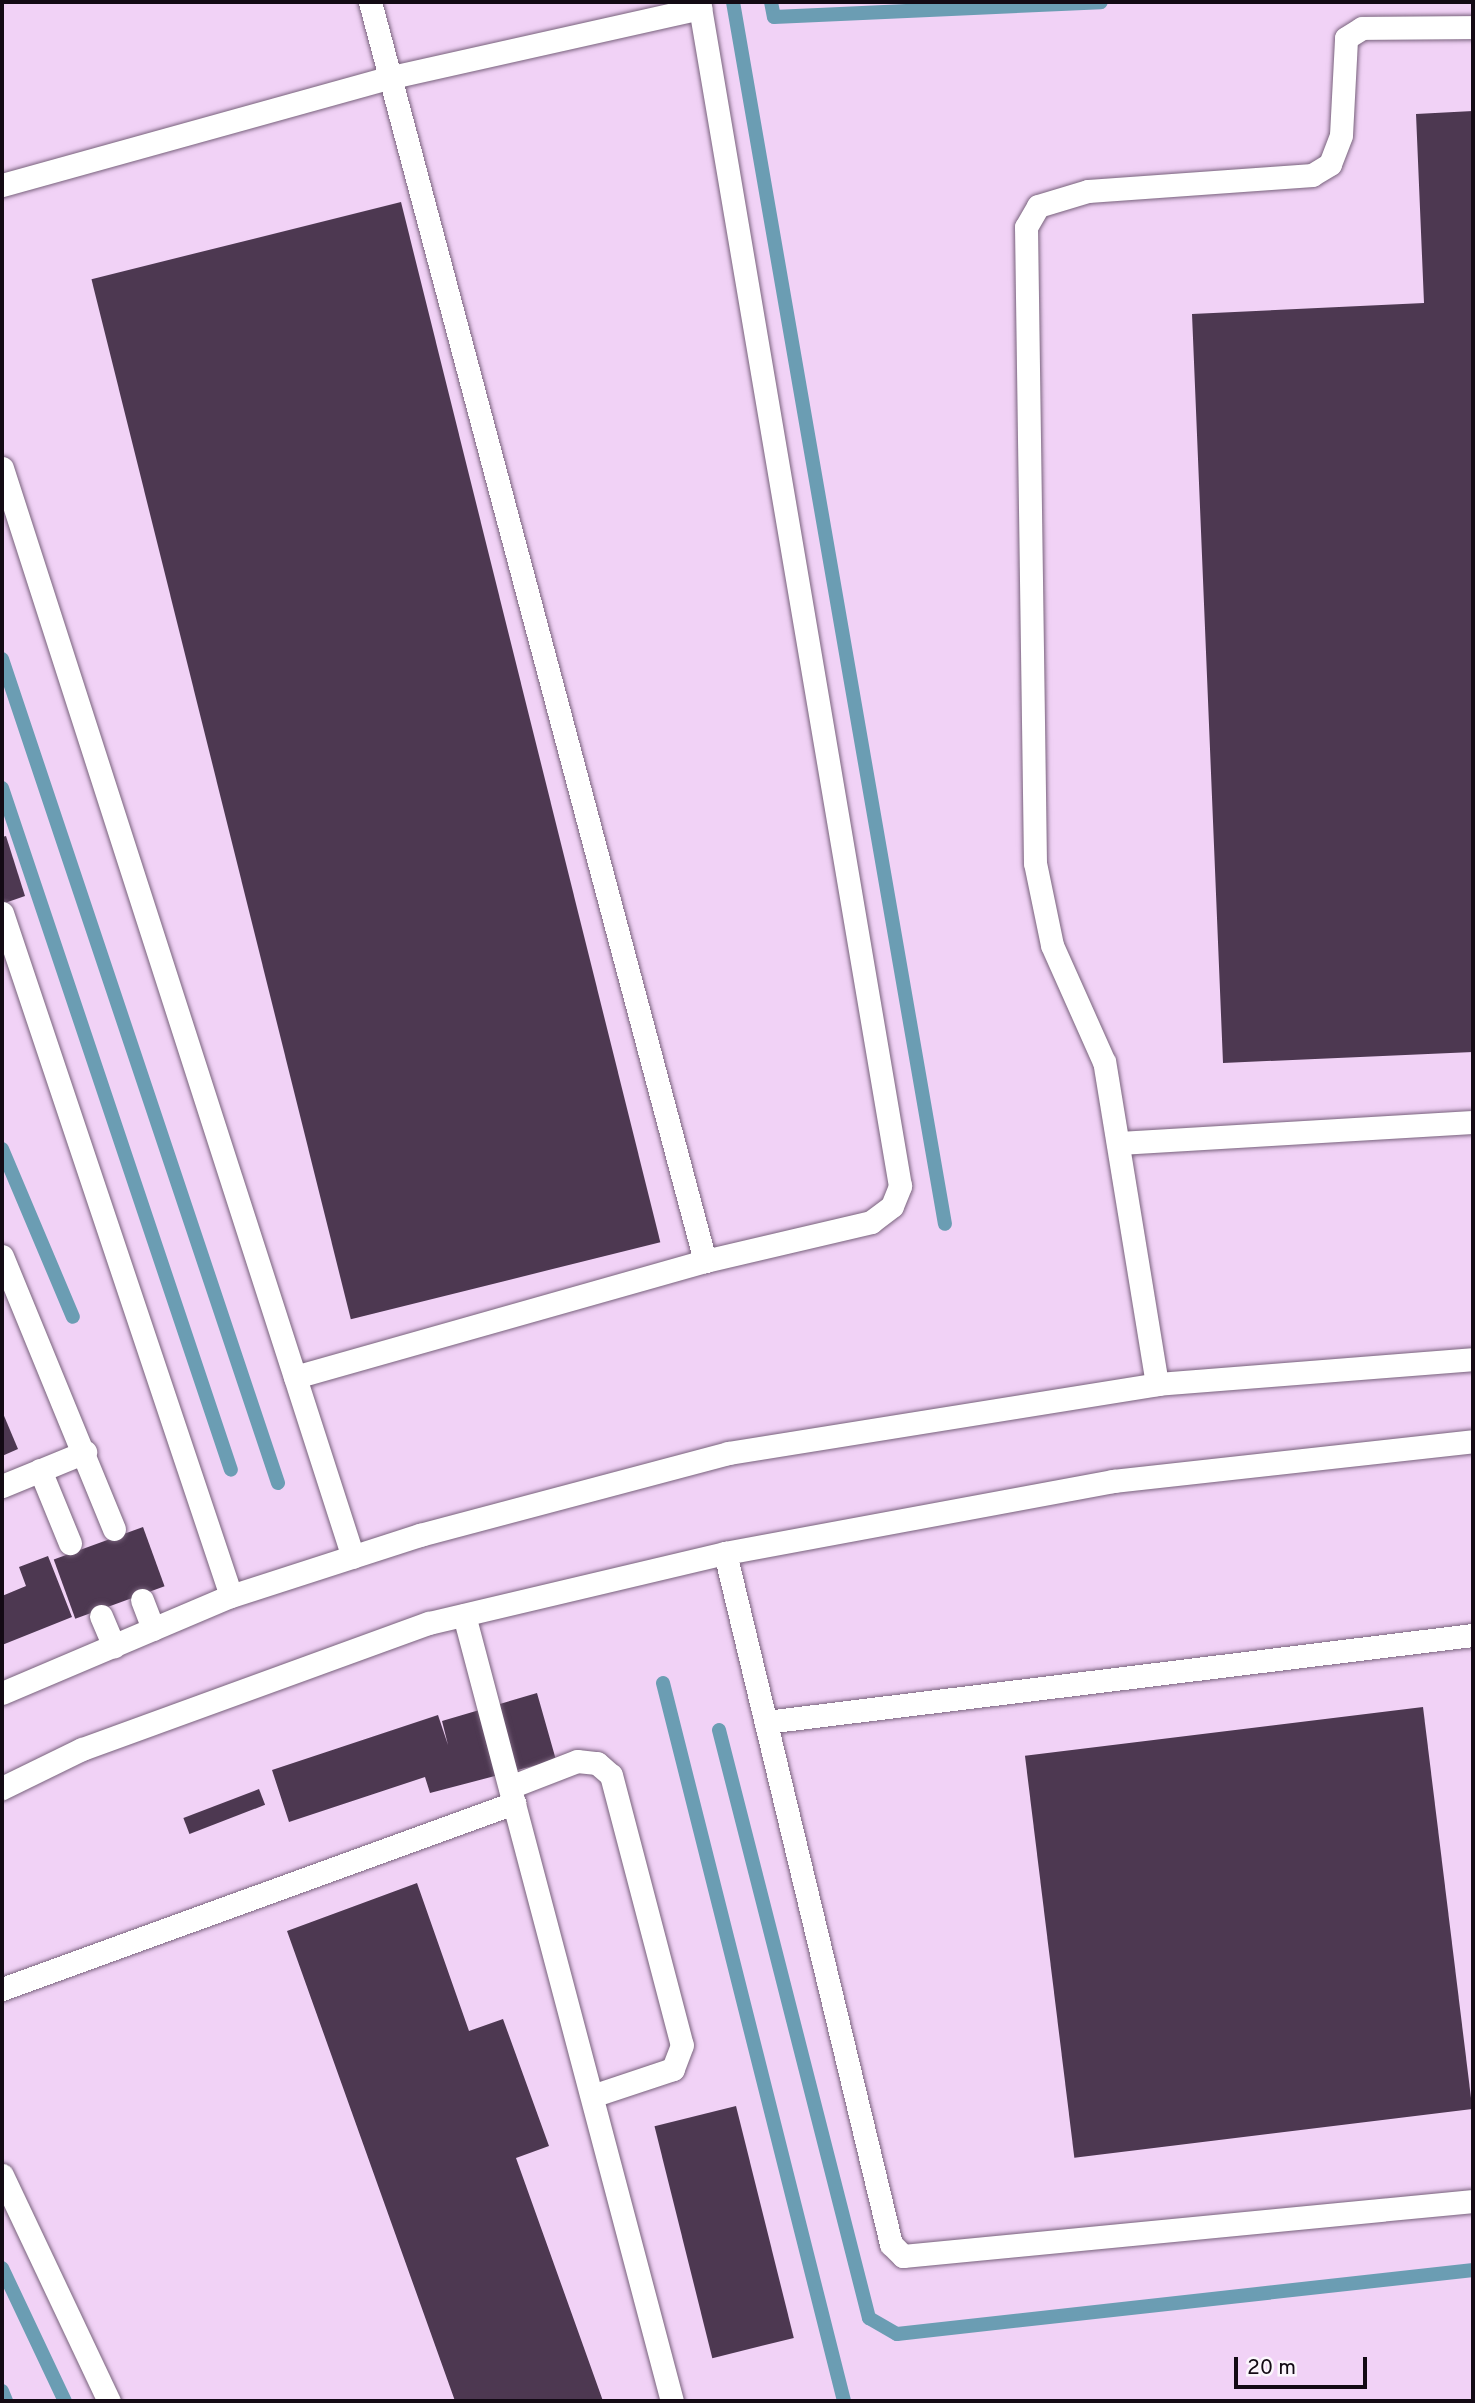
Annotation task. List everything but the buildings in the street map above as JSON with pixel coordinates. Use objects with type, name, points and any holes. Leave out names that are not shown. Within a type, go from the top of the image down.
[{"type":"lane","points":[[370,2],[705,1261]]},
{"type":"lane","points":[[2,185],[392,77],[700,5],[900,1161],[892,1206],[871,1223],[705,1261],[295,1377]]},
{"type":"lane","points":[[1157,1384],[1104,1062],[1052,945],[1035,863],[1026,227],[1038,206],[1088,191],[1312,175],[1330,164],[1340,135],[1346,38],[1362,28],[1473,27]]},
{"type":"lane","points":[[2,468],[353,1557]]},
{"type":"lane","points":[[2,913],[231,1596]]},
{"type":"lane","points":[[1118,1143],[1473,1122]]},
{"type":"lane","points":[[2,1256],[85,1452],[114,1529]]},
{"type":"lane","points":[[2,1693],[231,1596],[353,1557],[727,1453],[1157,1384],[1473,1359]]},
{"type":"lane","points":[[2,1788],[82,1749],[464,1615],[725,1553],[1113,1481],[1473,1441]]},
{"type":"lane","points":[[2,1486],[85,1452]]},
{"type":"lane","points":[[40,1470],[71,1543]]},
{"type":"lane","points":[[725,1553],[891,2244],[903,2256],[1473,2201]]},
{"type":"lane","points":[[142,1600],[153,1629]]},
{"type":"lane","points":[[464,1615],[672,2401]]},
{"type":"lane","points":[[101,1616],[114,1646]]},
{"type":"lane","points":[[766,1723],[1473,1635]]},
{"type":"lane","points":[[2,1989],[512,1795],[578,1761],[597,1763],[611,1775],[664,1978],[681,2059],[673,2069],[592,2096]]},
{"type":"lane","points":[[2,2175],[109,2401]]},
{"type":"shaded area","points":[[2,2],[1473,2],[1473,2401],[2,2401]]},
{"type":"waterway","points":[[733,2],[945,1224]]},
{"type":"waterway","points":[[771,2],[774,17],[1101,2]]},
{"type":"waterway","points":[[2,659],[278,1483]]},
{"type":"waterway","points":[[2,788],[231,1470]]},
{"type":"waterway","points":[[2,1149],[73,1317]]},
{"type":"waterway","points":[[663,1683],[844,2401]]},
{"type":"waterway","points":[[719,1730],[869,2318],[897,2334],[1473,2270]]},
{"type":"waterway","points":[[2,2268],[65,2401]]},
{"type":"waterway","points":[[2,2391],[6,2401]]}]
